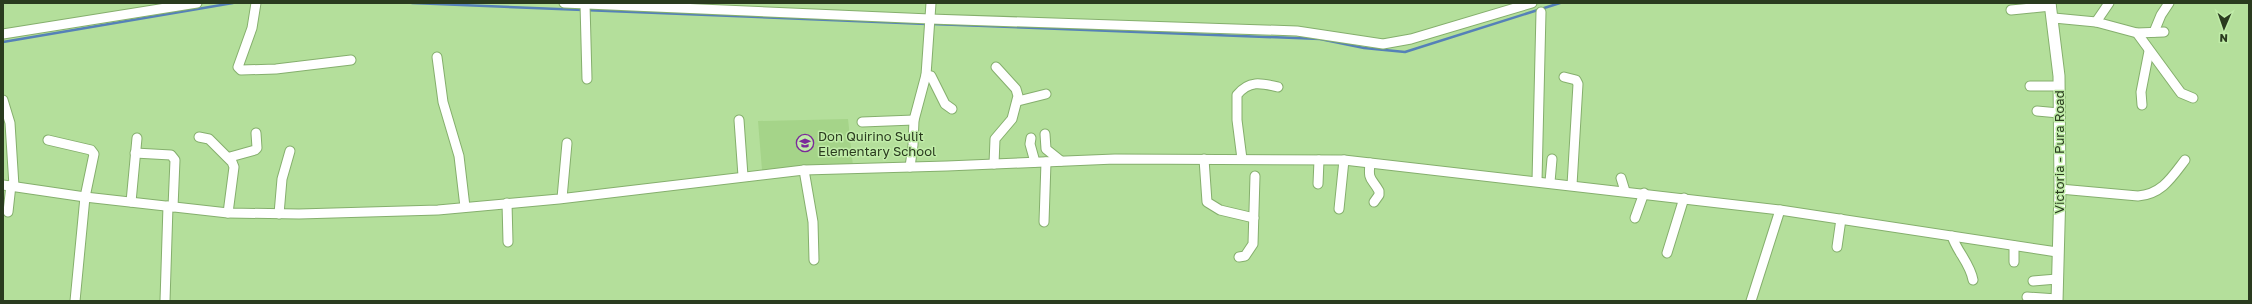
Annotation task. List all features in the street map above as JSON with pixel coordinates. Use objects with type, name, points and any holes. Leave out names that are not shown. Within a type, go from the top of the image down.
[{"type":"main road","name":"Victoria - Pura Road","points":[[2051,5],[2054,18],[2059,86],[2060,189],[2057,252],[2057,300]]},
{"type":"street","points":[[3,34],[197,3]]},
{"type":"street","points":[[256,3],[252,28],[238,67],[241,70],[269,69],[351,60]]},
{"type":"street","points":[[564,3],[930,19],[1296,31],[1390,43],[1532,3]]},
{"type":"street","points":[[910,168],[914,120],[926,75],[932,3]]},
{"type":"street","points":[[2096,22],[2109,3]]},
{"type":"street","points":[[2054,18],[2096,22],[2138,33],[2159,32],[2161,15],[2169,3]]},
{"type":"street","points":[[585,4],[587,80]]},
{"type":"street","points":[[2011,10],[2051,5]]},
{"type":"street","points":[[1537,181],[1541,12]]},
{"type":"street","points":[[2138,33],[2149,51],[2181,93],[2193,98]]},
{"type":"street","points":[[2142,105],[2141,92],[2149,51]]},
{"type":"street","points":[[437,57],[442,102],[459,156],[465,207]]},
{"type":"street","points":[[994,164],[995,139],[1012,119],[1018,101],[1016,89],[996,67]]},
{"type":"street","points":[[926,75],[931,76],[945,104],[952,109]]},
{"type":"street","points":[[1564,77],[1576,80],[1578,84],[1572,185]]},
{"type":"street","points":[[1242,159],[1237,120],[1237,95],[1251,84],[1257,82],[1278,87]]},
{"type":"street","points":[[2030,86],[2059,86]]},
{"type":"street","points":[[1018,101],[1046,94]]},
{"type":"street","points":[[3,100],[10,123],[8,212]]},
{"type":"street","points":[[2037,111],[2059,113]]},
{"type":"street","points":[[739,120],[743,176]]},
{"type":"street","points":[[862,122],[914,120]]},
{"type":"street","points":[[230,157],[255,150],[257,148],[256,133]]},
{"type":"street","points":[[1045,134],[1046,150],[1061,161]]},
{"type":"street","points":[[199,137],[209,139],[230,157],[234,167],[228,213]]},
{"type":"street","points":[[131,202],[135,154],[138,138]]},
{"type":"street","points":[[1031,138],[1030,144],[1035,162]]},
{"type":"street","points":[[48,140],[91,150],[94,154],[85,197],[75,301]]},
{"type":"street","points":[[562,198],[566,143]]},
{"type":"street","points":[[279,214],[282,180],[290,151]]},
{"type":"street","points":[[135,154],[171,155],[175,160],[166,301]]},
{"type":"street","points":[[9,185],[85,197],[228,213],[279,214],[438,210],[562,198],[804,170],[910,168],[1115,159],[1344,160],[1550,182],[1780,210],[2057,252]]},
{"type":"street","points":[[1204,159],[1205,197],[1207,202],[1220,210],[1254,218]]},
{"type":"street","points":[[1550,182],[1552,159]]},
{"type":"street","points":[[1318,184],[1319,160]]},
{"type":"street","points":[[1339,209],[1344,160]]},
{"type":"street","points":[[2060,189],[2138,196],[2149,195],[2159,190],[2185,160]]},
{"type":"street","points":[[1044,222],[1046,162]]},
{"type":"street","points":[[1370,163],[1369,175],[1373,184],[1379,190],[1379,195],[1374,202]]},
{"type":"street","points":[[804,170],[813,222],[814,260]]},
{"type":"street","points":[[1239,257],[1250,251],[1253,244],[1256,176]]},
{"type":"street","points":[[1621,178],[1625,191]]},
{"type":"street","points":[[1635,218],[1644,193]]},
{"type":"street","points":[[1667,253],[1684,198]]},
{"type":"street","points":[[507,203],[508,242]]},
{"type":"street","points":[[1751,301],[1780,210]]},
{"type":"street","points":[[1837,247],[1841,219]]},
{"type":"street","points":[[1952,236],[1957,249],[1972,272],[1973,280]]},
{"type":"street","points":[[2014,246],[2014,262]]},
{"type":"street","points":[[2033,281],[2057,279]]},
{"type":"street","points":[[2027,297],[2057,300]]},
{"type":"shaded area","name":"Don Quirino Sulit Elementary School","points":[[848,119],[853,166],[762,170],[758,121]]},
{"type":"waterway","points":[[3,42],[233,3]]},
{"type":"waterway","points":[[412,3],[927,24]]},
{"type":"waterway","points":[[932,24],[1320,39],[1364,48],[1405,52],[1560,3]]},
{"type":"place","name":"Don Quirino Sulit Elementary School","points":[[805,143]]}]
